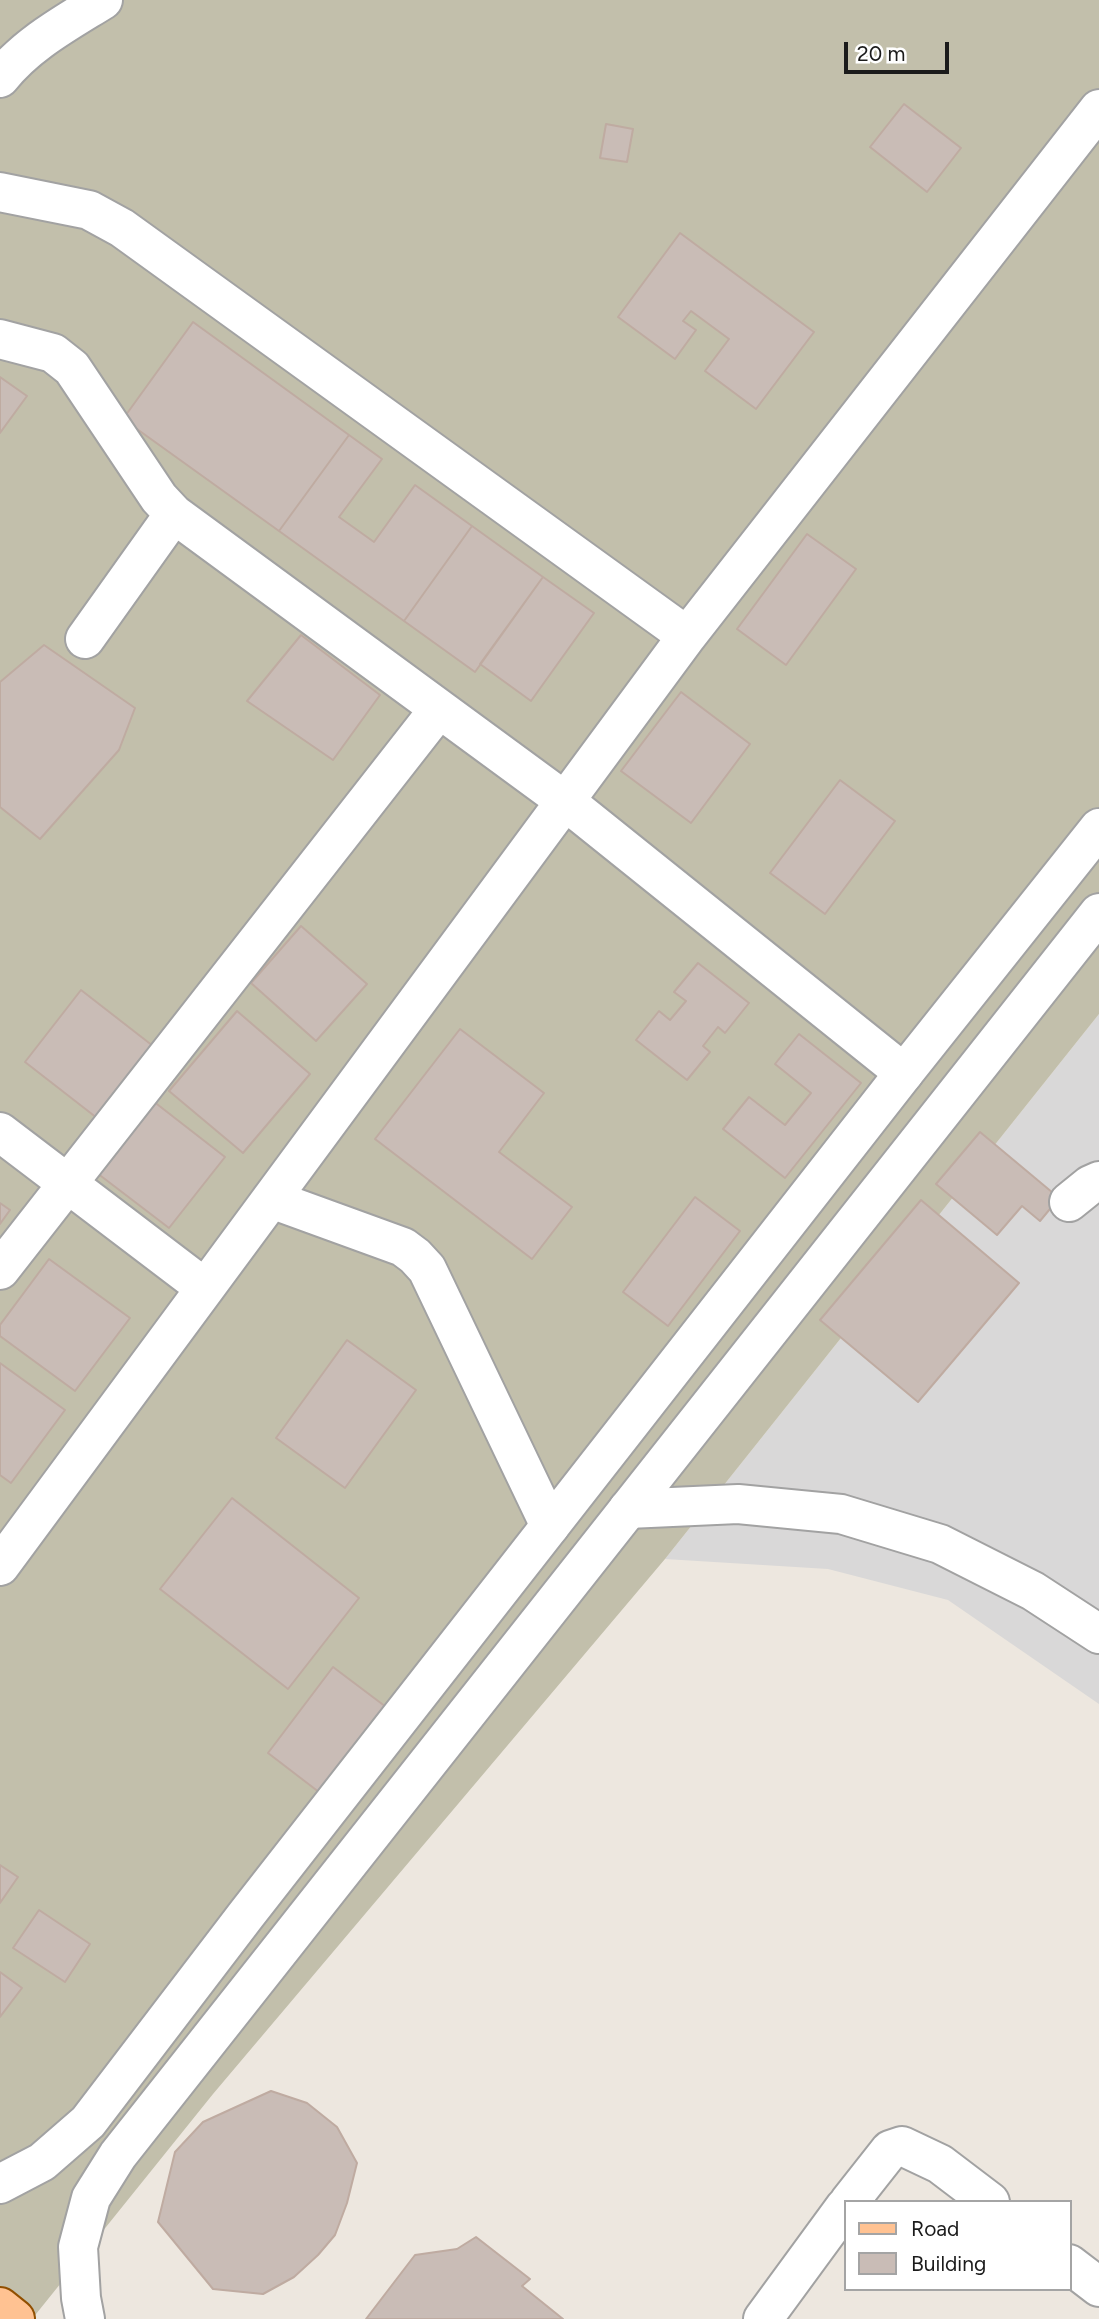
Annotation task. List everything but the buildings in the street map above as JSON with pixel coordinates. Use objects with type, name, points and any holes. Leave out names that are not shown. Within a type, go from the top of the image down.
[{"type":"main road","points":[[0,2307],[15,2319]]},
{"type":"street","points":[[0,78],[40,40],[103,0]]},
{"type":"street","points":[[0,1566],[687,636],[1099,109]]},
{"type":"street","points":[[0,192],[89,210],[122,228],[687,636]]},
{"type":"street","points":[[0,339],[52,353],[72,368],[159,498],[174,514],[565,801],[904,1073]]},
{"type":"street","points":[[85,639],[174,514]]},
{"type":"street","points":[[0,1270],[439,709]]},
{"type":"street","points":[[0,2184],[42,2162],[88,2122],[246,1915],[904,1073],[1099,828]]},
{"type":"street","points":[[85,2319],[78,2247],[91,2198],[118,2155],[1099,913]]},
{"type":"street","points":[[0,1132],[205,1288]]},
{"type":"street","points":[[1069,1202],[1099,1181]]},
{"type":"street","points":[[271,1199],[403,1247],[427,1269],[550,1526]]},
{"type":"street","points":[[628,1508],[738,1504],[841,1514],[940,1544],[1033,1591],[1099,1634]]},
{"type":"street","points":[[246,1915],[285,1944]]},
{"type":"street","points":[[850,2200],[890,2150],[902,2146],[940,2164],[987,2200]]},
{"type":"street","points":[[763,2319],[844,2208]]},
{"type":"street","points":[[1071,2266],[1099,2287]]},
{"type":"shaded area","points":[[0,0],[1099,0],[1099,1014],[665,1559],[213,2094],[32,2319],[0,2303]]},
{"type":"shaded area","points":[[1099,1014],[1099,1704],[948,1600],[828,1569],[665,1559]]}]
